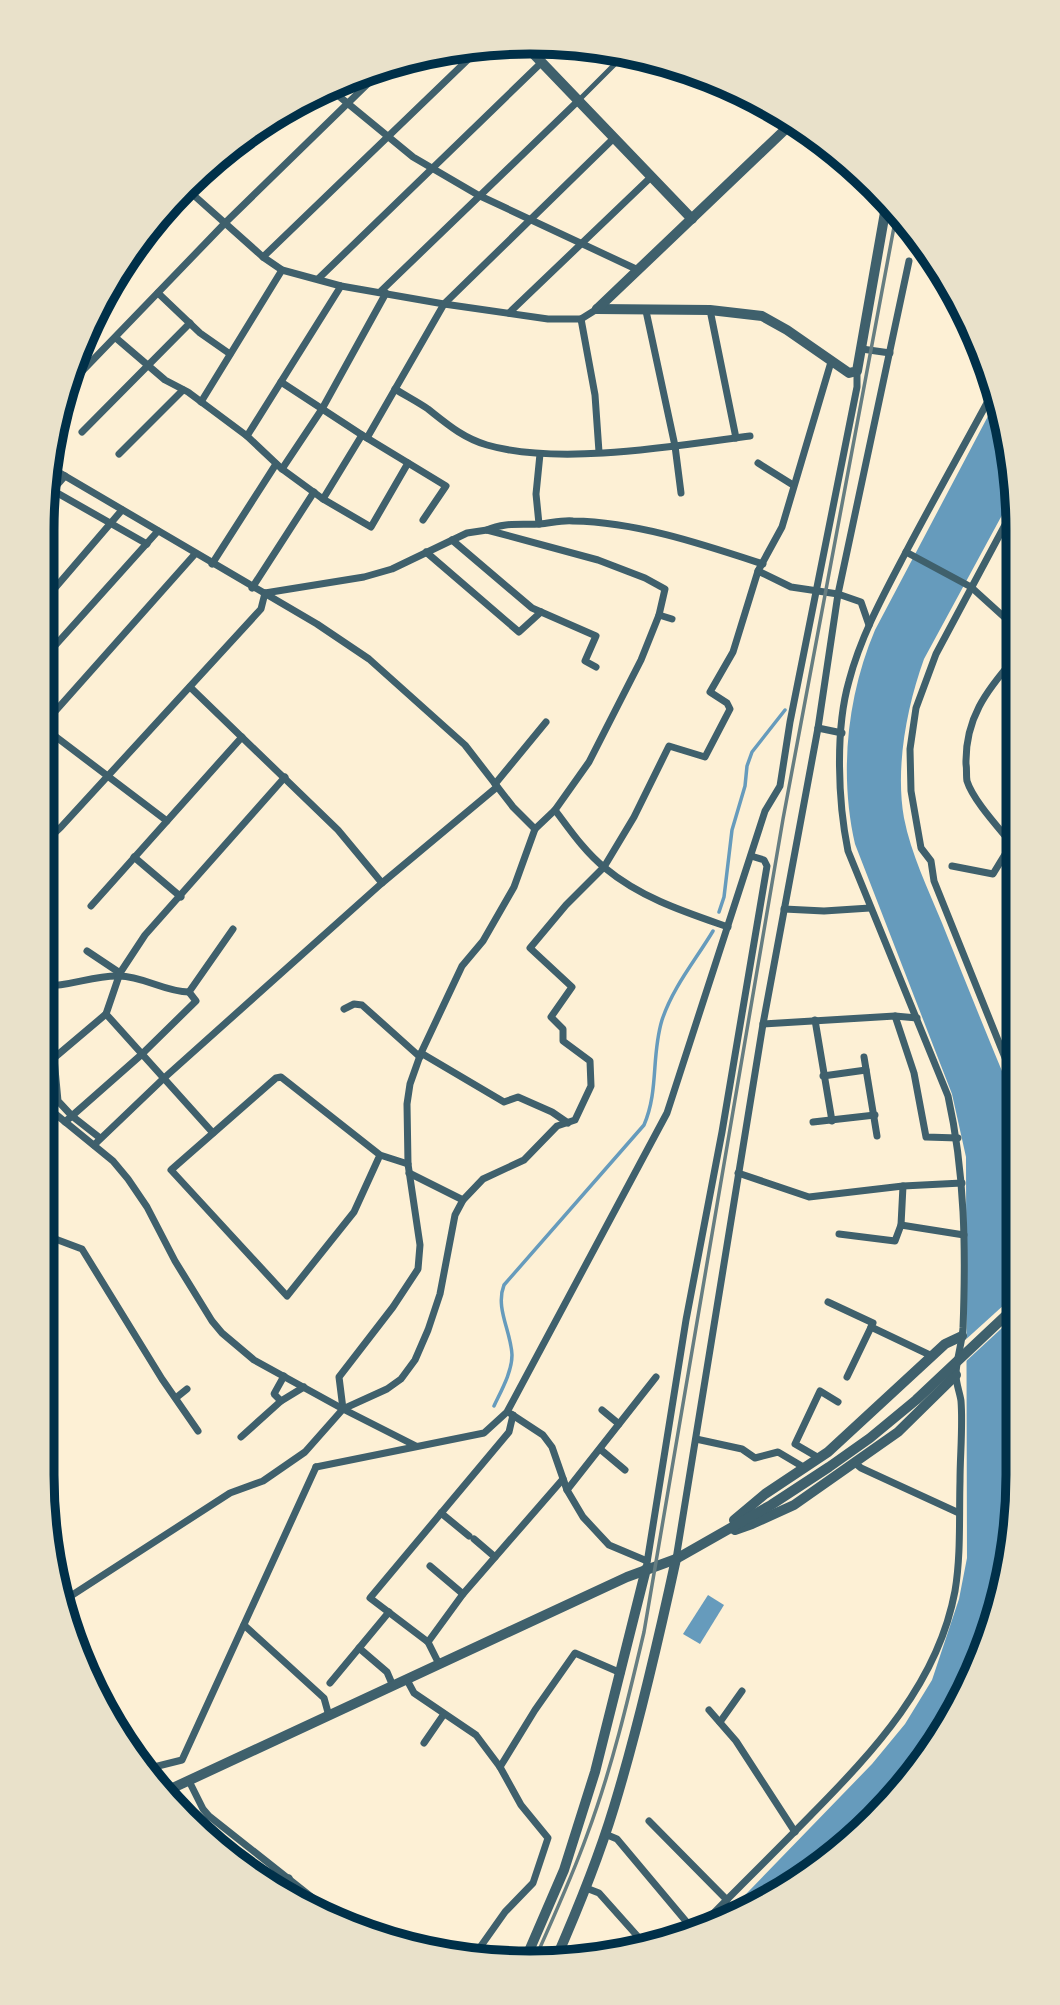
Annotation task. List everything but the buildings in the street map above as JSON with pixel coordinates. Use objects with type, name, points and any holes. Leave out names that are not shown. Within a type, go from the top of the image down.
[{"type":"street","points":[[534,54],[692,219]]},
{"type":"street","points":[[263,257],[470,58]]},
{"type":"street","points":[[318,279],[541,62]]},
{"type":"street","points":[[212,564],[322,409],[383,293],[478,195],[617,62]]},
{"type":"street","points":[[80,375],[226,222],[370,82]]},
{"type":"street","points":[[338,95],[413,157],[431,168],[478,195],[636,269]]},
{"type":"street","points":[[194,194],[263,257],[282,270],[341,286],[444,304],[548,319],[581,319],[597,309],[786,129]]},
{"type":"street","points":[[323,499],[396,390],[444,304],[614,138]]},
{"type":"street","points":[[509,313],[651,177]]},
{"type":"street","points":[[439,1664],[428,1642],[370,1598],[509,1432],[510,1413],[667,1114],[765,811],[780,786],[857,387],[857,371],[885,213]]},
{"type":"street","points":[[560,1950],[605,1834],[649,1685],[676,1559],[763,1024],[818,728],[838,594],[909,261]]},
{"type":"street","points":[[201,402],[282,270]]},
{"type":"street","points":[[247,436],[341,286]]},
{"type":"street","points":[[158,293],[190,323],[230,354]]},
{"type":"street","points":[[597,309],[710,310],[762,316],[788,330],[849,373],[857,371]]},
{"type":"street","points":[[646,310],[675,446],[681,493]]},
{"type":"street","points":[[710,310],[736,438]]},
{"type":"street","points":[[581,319],[595,395],[600,452]]},
{"type":"street","points":[[82,432],[190,323]]},
{"type":"street","points":[[116,338],[165,380],[201,402],[247,436],[279,466],[323,499],[371,527],[408,463]]},
{"type":"street","points":[[862,349],[890,353]]},
{"type":"street","points":[[70,1597],[230,1493],[263,1481],[304,1452],[342,1409],[387,1389],[401,1379],[415,1360],[428,1330],[440,1294],[456,1216],[463,1200],[483,1179],[524,1160],[557,1126],[575,1120],[591,1087],[590,1061],[563,1041],[563,1029],[551,1017],[572,987],[530,948],[566,905],[604,867],[634,817],[669,746],[705,757],[724,721],[730,709],[727,703],[710,692],[733,652],[760,567],[782,527],[831,362]]},
{"type":"street","points":[[281,382],[446,486],[423,520]]},
{"type":"street","points":[[119,454],[183,390]]},
{"type":"street","points":[[396,390],[461,434],[487,446],[540,454],[675,446],[750,436]]},
{"type":"street","points":[[713,1915],[878,1745],[911,1700],[928,1668],[941,1638],[954,1593],[960,1533],[961,1401],[956,1375],[962,1336],[964,1235],[958,1138],[948,1096],[848,851],[842,822],[840,779],[848,683],[869,625],[988,400]]},
{"type":"street","points":[[538,524],[536,494],[540,454]]},
{"type":"street","points":[[758,463],[793,485]]},
{"type":"street","points":[[58,471],[317,624],[369,659],[465,745],[513,807],[535,829]]},
{"type":"street","points":[[57,482],[65,475]]},
{"type":"street","points":[[56,492],[147,544]]},
{"type":"street","points":[[252,588],[314,492]]},
{"type":"street","points":[[54,589],[122,510]]},
{"type":"street","points":[[265,593],[364,577],[392,569],[467,533],[486,530],[499,524],[572,521],[634,528],[696,542],[760,567],[791,587],[838,594],[861,602],[869,625]]},
{"type":"street","points":[[1006,522],[969,586],[936,654],[916,708],[910,749],[911,791],[921,848],[931,861],[934,881],[1006,1060]]},
{"type":"street","points":[[342,1409],[339,1377],[393,1307],[418,1269],[420,1245],[408,1168],[407,1104],[410,1084],[421,1055],[462,966],[483,941],[514,887],[535,829],[555,810],[589,762],[641,660],[666,589],[598,560],[486,530]]},
{"type":"street","points":[[54,647],[158,531]]},
{"type":"street","points":[[452,540],[532,608],[596,636],[584,661],[596,667]]},
{"type":"street","points":[[426,552],[519,632],[541,612]]},
{"type":"street","points":[[908,553],[969,586],[1006,619]]},
{"type":"street","points":[[54,717],[195,554]]},
{"type":"street","points":[[54,832],[261,609],[265,593]]},
{"type":"street","points":[[659,615],[672,619]]},
{"type":"street","points":[[1006,668],[988,689],[976,712],[966,755],[967,781],[1006,832]]},
{"type":"street","points":[[190,687],[338,830],[382,883]]},
{"type":"street","points":[[94,1145],[163,1079],[496,785],[546,722]]},
{"type":"street","points":[[818,728],[842,733]]},
{"type":"street","points":[[54,736],[167,821]]},
{"type":"street","points":[[90,906],[242,737]]},
{"type":"street","points":[[100,1138],[58,1101],[54,1059],[106,1014],[119,974],[145,935],[285,777]]},
{"type":"street","points":[[555,810],[583,846],[604,867],[627,884],[669,907],[728,927]]},
{"type":"street","points":[[952,866],[993,874],[1006,854]]},
{"type":"street","points":[[529,1951],[564,1870],[595,1772],[646,1565],[686,1320],[722,1132],[767,866],[764,860],[751,856]]},
{"type":"street","points":[[134,857],[181,897]]},
{"type":"street","points":[[785,909],[824,911],[870,908]]},
{"type":"street","points":[[189,992],[233,929]]},
{"type":"street","points":[[87,951],[119,974],[175,992],[189,992]]},
{"type":"street","points":[[54,986],[119,974]]},
{"type":"street","points":[[65,1122],[141,1055],[195,1001],[189,992]]},
{"type":"street","points":[[344,1009],[354,1004],[362,1005],[421,1055],[504,1102],[518,1097],[552,1112],[568,1123]]},
{"type":"street","points":[[106,1014],[213,1133]]},
{"type":"street","points":[[763,1024],[895,1016],[917,1018]]},
{"type":"street","points":[[895,1016],[914,1073],[926,1137],[958,1138]]},
{"type":"street","points":[[815,1020],[832,1121]]},
{"type":"street","points":[[864,1057],[877,1136]]},
{"type":"street","points":[[823,1076],[866,1070]]},
{"type":"street","points":[[380,1155],[354,1212],[287,1296],[171,1170],[275,1078],[281,1077],[380,1155],[463,1200]]},
{"type":"street","points":[[54,1113],[113,1161],[147,1207],[212,1321],[222,1333],[254,1360],[416,1446]]},
{"type":"street","points":[[813,1122],[875,1115]]},
{"type":"street","points":[[738,1173],[808,1197],[903,1186],[962,1183]]},
{"type":"street","points":[[839,1234],[895,1241],[901,1225],[903,1186]]},
{"type":"street","points":[[901,1225],[964,1235]]},
{"type":"street","points":[[54,1238],[82,1249],[162,1379],[198,1431]]},
{"type":"street","points":[[828,1301],[873,1322],[847,1377]]},
{"type":"street","points":[[172,1789],[407,1680],[646,1565],[676,1559],[780,1498],[870,1438],[916,1400],[1006,1315]]},
{"type":"street","points":[[871,1327],[932,1356]]},
{"type":"street","points":[[715,1536],[765,1494],[819,1458],[945,1344],[962,1336]]},
{"type":"street","points":[[715,1536],[752,1524],[794,1505],[898,1432],[956,1375]]},
{"type":"street","points":[[281,1401],[274,1394],[284,1376]]},
{"type":"street","points":[[567,1490],[656,1377]]},
{"type":"street","points":[[241,1437],[281,1401],[304,1387]]},
{"type":"street","points":[[177,1397],[187,1389]]},
{"type":"street","points":[[819,1458],[795,1444],[820,1391],[838,1402]]},
{"type":"street","points":[[602,1410],[619,1424]]},
{"type":"street","points":[[510,1413],[543,1435],[552,1447],[567,1490],[583,1517],[609,1545],[646,1565]]},
{"type":"street","points":[[316,1467],[484,1433],[510,1413]]},
{"type":"street","points":[[696,1439],[742,1449],[755,1458],[778,1452],[805,1468]]},
{"type":"street","points":[[600,1449],[625,1470]]},
{"type":"street","points":[[304,1452],[316,1467]]},
{"type":"street","points":[[855,1463],[959,1513]]},
{"type":"street","points":[[154,1767],[182,1760],[316,1467]]},
{"type":"street","points":[[428,1642],[463,1594],[563,1479]]},
{"type":"street","points":[[441,1513],[495,1557]]},
{"type":"street","points":[[430,1566],[463,1594]]},
{"type":"street","points":[[330,1683],[389,1612]]},
{"type":"street","points":[[244,1625],[324,1698],[329,1716]]},
{"type":"street","points":[[359,1648],[387,1672],[393,1686]]},
{"type":"street","points":[[499,1767],[575,1653],[621,1673]]},
{"type":"street","points":[[407,1680],[414,1693],[475,1735],[499,1767],[521,1805],[548,1838],[533,1883],[505,1912],[480,1948]]},
{"type":"street","points":[[720,1722],[743,1691]]},
{"type":"street","points":[[709,1710],[736,1741],[795,1832]]},
{"type":"street","points":[[424,1743],[444,1714]]},
{"type":"street","points":[[189,1781],[202,1809],[209,1816],[315,1899]]},
{"type":"street","points":[[649,1821],[727,1900]]},
{"type":"street","points":[[605,1834],[617,1839],[689,1924]]},
{"type":"street","points":[[285,1883],[289,1878]]},
{"type":"street","points":[[586,1888],[599,1893],[639,1938]]},
{"type":"water","points":[[991,411],[1002,468],[1005,509],[924,659],[912,696],[904,737],[901,778],[904,818],[920,871],[1006,1081],[1006,1475],[997,1568],[981,1628],[970,1657],[942,1713],[907,1765],[888,1789],[844,1833],[794,1871],[737,1903],[872,1764],[905,1724],[932,1680],[959,1599],[967,1558],[966,1157],[952,1094],[855,844],[847,790],[848,736],[852,708],[865,655],[875,630]]},
{"type":"water","points":[[708,1595],[724,1605],[700,1644],[683,1634]]},
{"type":"pier","points":[[1006,1303],[1006,1324],[963,1364],[963,1342]]},
{"type":"waterway","points":[[719,912],[724,897],[732,830],[745,786],[747,766],[752,752],[785,710]]},
{"type":"waterway","points":[[494,1406],[512,1361],[501,1302],[504,1285],[644,1125],[652,1099],[662,1020],[678,985],[713,931]]},
{"type":"railway","points":[[539,1951],[596,1810],[619,1734],[644,1632],[783,819],[895,224]]}]
